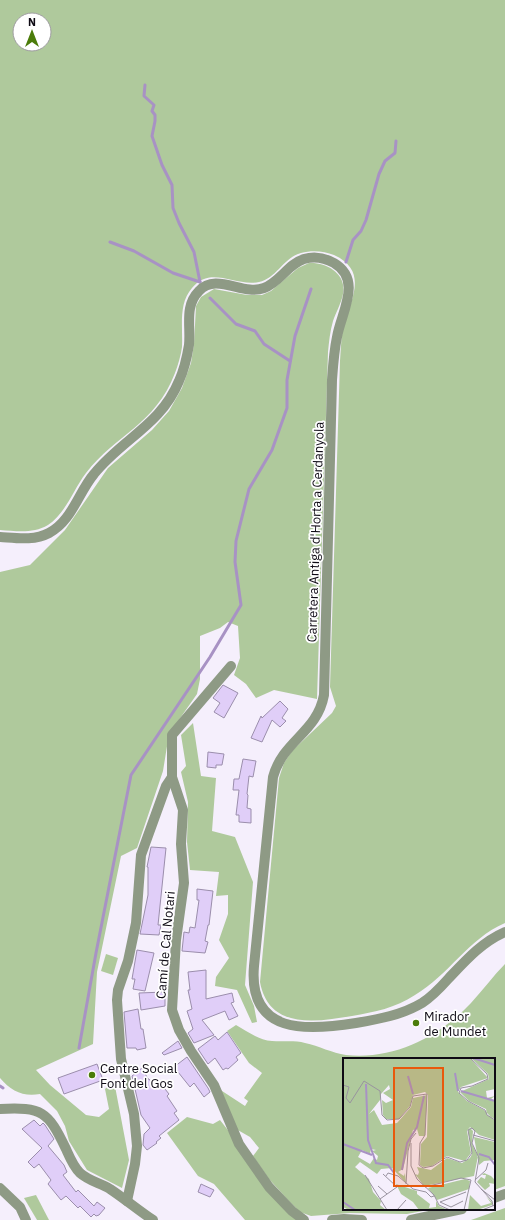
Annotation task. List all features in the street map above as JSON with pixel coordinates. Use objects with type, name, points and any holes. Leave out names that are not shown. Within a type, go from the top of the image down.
[{"type":"street","name":"Carretera Antiga d'Horta a Cerdanyola","points":[[0,537],[33,538],[55,530],[65,520],[85,486],[100,467],[152,422],[162,411],[176,390],[184,368],[189,344],[190,308],[200,290],[213,284],[250,290],[265,288],[296,263],[306,259],[325,259],[340,268],[348,280],[349,292],[337,337],[332,380],[324,695],[315,718],[285,750],[273,777],[254,974],[255,990],[266,1011],[279,1021],[295,1027],[329,1027],[380,1018],[403,1012],[423,1002],[434,994],[478,948],[505,932]]},
{"type":"street","name":"Camí de Cal Notari","points":[[231,666],[172,735],[172,777],[183,810],[181,844],[184,883],[176,940],[172,1010],[191,1051],[214,1085],[239,1144],[269,1187],[292,1211],[304,1220]]},
{"type":"street","name":"Camí de Cal Notari","points":[[127,1201],[136,1164],[137,1146],[134,1114],[121,1059],[117,1000],[118,990],[128,960],[136,923],[141,854],[166,786],[172,777]]},
{"type":"street","points":[[0,1109],[28,1108],[43,1115],[54,1125],[71,1161],[79,1171],[127,1201],[152,1220]]},
{"type":"street","points":[[0,1188],[20,1207],[26,1220]]},
{"type":"street","points":[[495,1198],[505,1194]]},
{"type":"street","points":[[411,1220],[457,1210]]},
{"type":"street","points":[[332,1220],[362,1220]]},
{"type":"green space","points":[[0,0],[505,0],[505,923],[480,938],[427,987],[400,1003],[377,1011],[324,1020],[309,1021],[296,1019],[284,1015],[273,1008],[265,997],[260,982],[279,778],[284,763],[292,751],[332,713],[336,706],[330,687],[340,361],[343,329],[355,286],[351,269],[345,262],[334,255],[318,251],[309,251],[289,259],[271,276],[259,282],[241,282],[215,277],[199,281],[192,288],[185,301],[182,316],[182,347],[175,373],[167,391],[146,417],[110,448],[86,473],[65,508],[54,520],[42,528],[24,531],[0,530]]},
{"type":"green space","points":[[309,263],[316,263],[329,267],[339,275],[343,287],[340,305],[332,325],[328,352],[317,699],[274,690],[256,698],[246,684],[234,675],[240,658],[238,626],[228,622],[220,628],[200,636],[200,679],[197,694],[169,734],[163,771],[137,848],[121,856],[97,972],[93,1044],[36,1070],[50,1085],[86,1115],[99,1117],[109,1109],[105,1089],[114,1081],[129,1160],[122,1188],[87,1170],[69,1141],[65,1126],[57,1111],[40,1094],[28,1095],[13,1090],[0,1078],[0,572],[30,565],[65,530],[108,468],[152,430],[169,411],[182,388],[191,363],[194,344],[196,306],[201,297],[214,289],[247,295],[262,295],[271,291],[298,268]]},
{"type":"green space","points":[[193,723],[201,776],[216,778],[212,831],[235,837],[253,882],[245,985],[254,1006],[257,1022],[252,1023],[237,990],[215,986],[216,977],[229,958],[219,940],[228,914],[228,895],[216,896],[219,872],[190,870],[187,842],[188,802],[181,772],[186,766],[181,735]]},
{"type":"green space","points":[[106,954],[118,958],[113,975],[101,971]]},
{"type":"green space","points":[[505,964],[505,1186],[495,1190],[495,1058],[343,1058],[343,1210],[428,1210],[407,1214],[350,1213],[311,1216],[300,1212],[269,1179],[253,1156],[259,1148],[250,1137],[236,1129],[219,1089],[245,1106],[248,1101],[244,1098],[262,1073],[249,1063],[227,1031],[236,1025],[263,1039],[272,1041],[301,1042],[346,1055],[364,1056],[381,1054],[414,1044],[445,1026],[471,1003]]},
{"type":"green space","points":[[187,1117],[213,1124],[220,1120],[298,1220],[245,1220],[214,1184],[198,1176],[167,1133]]},
{"type":"green space","points":[[36,1195],[49,1220],[37,1220],[24,1198]]},
{"type":"green space","points":[[505,1208],[505,1220],[471,1220]]},
{"type":"building","points":[[223,685],[238,693],[224,718],[214,712],[220,703],[213,698]]},
{"type":"building","points":[[280,701],[288,709],[282,718],[286,721],[280,727],[272,720],[262,742],[251,738],[261,716],[262,718]]},
{"type":"building","points":[[208,752],[224,754],[222,765],[216,765],[216,768],[207,767]]},
{"type":"building","points":[[243,759],[256,761],[253,777],[249,776],[247,794],[247,808],[251,809],[251,823],[239,822],[239,815],[236,815],[239,790],[233,790],[234,779],[239,779]]},
{"type":"building","points":[[151,847],[166,848],[158,925],[161,925],[159,935],[140,934],[148,895],[147,867]]},
{"type":"building","points":[[197,889],[213,891],[209,925],[205,941],[208,942],[205,953],[182,951],[184,932],[189,933],[190,927],[195,928],[199,900],[197,900]]},
{"type":"building","points":[[137,950],[154,953],[145,991],[133,989],[135,979],[132,979]]},
{"type":"building","points":[[206,970],[206,999],[232,993],[234,1002],[231,1003],[238,1016],[229,1020],[225,1011],[202,1020],[214,1035],[194,1043],[188,1033],[193,1029],[187,1011],[192,1009],[188,990],[190,990],[188,972]]},
{"type":"building","points":[[165,992],[165,1006],[141,1010],[139,993]]},
{"type":"building","points":[[138,1009],[146,1048],[137,1050],[136,1048],[127,1048],[124,1012]]},
{"type":"building","points":[[227,1032],[241,1053],[236,1057],[238,1060],[228,1069],[226,1068],[223,1070],[215,1058],[208,1064],[198,1049],[215,1036],[218,1040]]},
{"type":"building","points":[[178,1041],[182,1048],[164,1055],[162,1053]]},
{"type":"building","points":[[187,1057],[210,1092],[204,1097],[194,1083],[190,1087],[174,1067]]},
{"type":"building","points":[[97,1064],[103,1080],[64,1094],[58,1078]]},
{"type":"building","points":[[142,1068],[148,1079],[156,1088],[161,1084],[169,1094],[167,1096],[177,1111],[174,1113],[179,1120],[159,1136],[161,1138],[156,1142],[157,1143],[147,1150],[143,1145],[144,1134],[150,1128],[141,1115],[132,1076]]},
{"type":"building","points":[[34,1120],[40,1126],[43,1123],[54,1139],[48,1146],[64,1165],[67,1172],[63,1175],[76,1192],[78,1190],[94,1206],[97,1202],[105,1208],[99,1215],[96,1216],[94,1214],[91,1217],[80,1206],[78,1208],[66,1196],[61,1200],[48,1184],[51,1180],[39,1164],[34,1168],[28,1162],[42,1148],[22,1129]]},
{"type":"building","points":[[201,1184],[214,1190],[210,1197],[198,1192]]},
{"type":"waterway","points":[[145,85],[144,96],[154,105],[152,111],[155,115],[155,121],[152,136],[162,165],[172,185],[173,208],[194,252],[200,282]]},
{"type":"waterway","points":[[346,262],[353,240],[361,231],[366,220],[379,174],[385,161],[395,153],[396,141]]},
{"type":"waterway","points":[[110,242],[134,251],[173,273],[200,282]]},
{"type":"waterway","points":[[79,1048],[131,775],[210,657],[241,605],[235,562],[236,541],[249,489],[272,450],[287,408],[287,380],[295,336],[311,289]]},
{"type":"waterway","points":[[210,298],[236,324],[255,331],[264,344],[290,361]]},
{"type":"place","name":"Mirador de Mundet","points":[[416,1023]]},
{"type":"place","name":"Centre Social Font del Gos","points":[[92,1075]]}]
